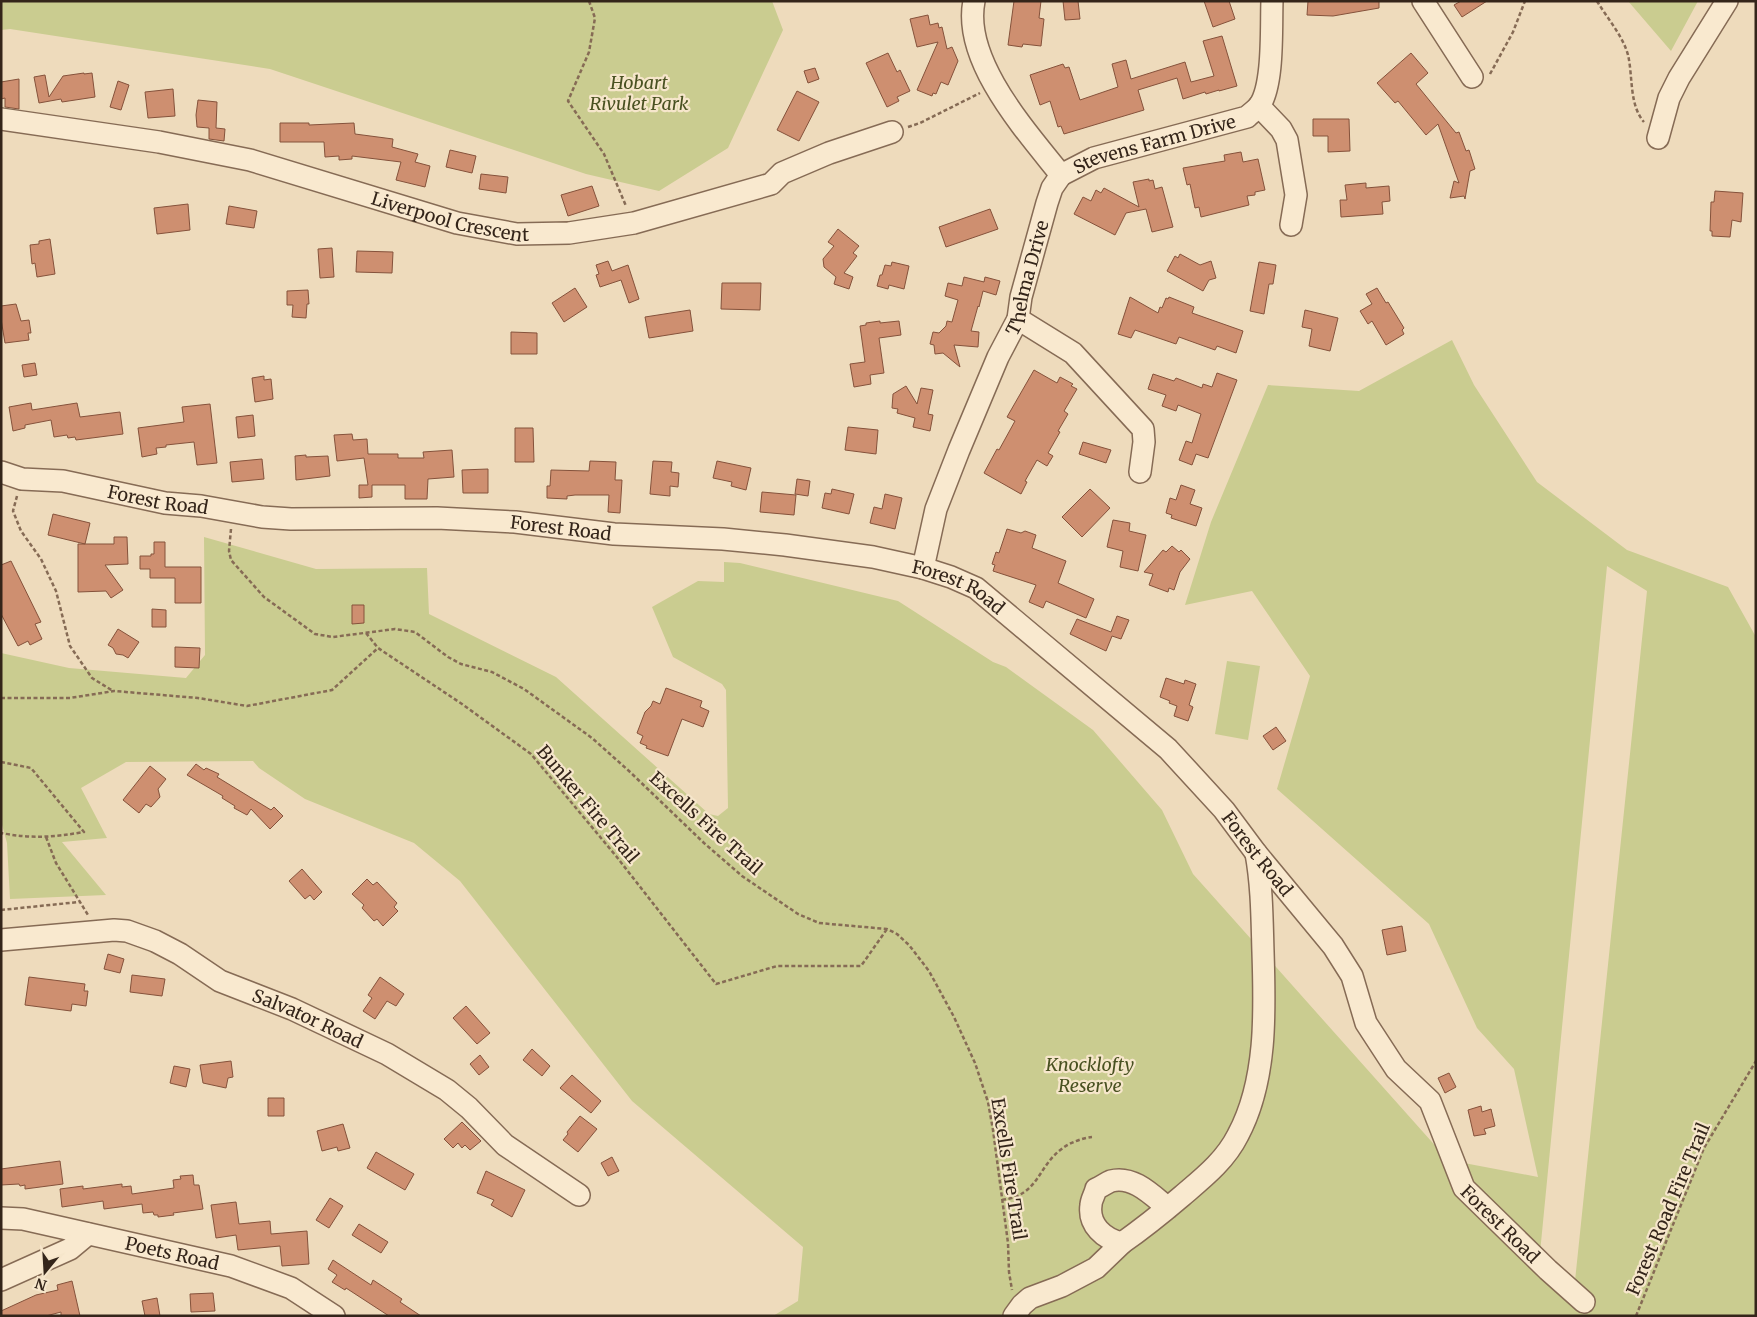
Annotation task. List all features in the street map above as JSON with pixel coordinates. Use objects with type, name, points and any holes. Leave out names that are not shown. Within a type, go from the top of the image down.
[{"type":"street","points":[[974,1],[972,8],[975,39],[984,65],[1032,141],[1061,175]]},
{"type":"street","points":[[1272,1],[1269,74],[1265,93],[1259,106],[1281,129],[1287,140],[1296,195],[1291,225]]},
{"type":"street","points":[[1423,1],[1472,77]]},
{"type":"street","points":[[1658,138],[1669,98],[1691,57],[1727,1]]},
{"type":"street","name":"Stevens Farm Drive","points":[[1061,175],[1094,158],[1248,117],[1259,106]]},
{"type":"street","name":"Liverpool Crescent","points":[[1,119],[159,142],[250,160],[457,223],[516,234],[569,233],[634,223],[771,184],[782,173],[829,153],[892,132]]},
{"type":"street","name":"Thelma Drive","points":[[923,568],[936,508],[998,357],[1018,319],[1021,297],[1047,203],[1052,188],[1061,175]]},
{"type":"street","points":[[1018,319],[1073,353],[1144,429],[1140,472]]},
{"type":"street","name":"Forest Road","points":[[1,472],[22,479],[63,481],[165,503],[201,506],[291,519],[446,518],[514,522],[614,534],[723,539],[873,557],[923,568],[951,577],[982,593],[1168,750],[1224,810],[1256,853],[1333,946],[1352,976],[1366,1023],[1396,1069],[1430,1101],[1464,1188],[1548,1270],[1584,1302]]},
{"type":"street","points":[[1014,1316],[1022,1304],[1030,1298],[1062,1286],[1096,1268],[1122,1243],[1168,1208],[1214,1169],[1238,1136],[1252,1102],[1261,1052],[1264,1000],[1262,901],[1256,853]]},
{"type":"street","name":"Salvator Road","points":[[1,940],[127,931],[147,938],[180,954],[220,981],[292,1009],[387,1054],[447,1090],[469,1108],[505,1145],[579,1194]]},
{"type":"street","points":[[1122,1243],[1111,1240],[1099,1232],[1092,1218],[1091,1205],[1096,1189],[1111,1181],[1130,1182],[1141,1186],[1168,1208]]},
{"type":"street","name":"Poets Road","points":[[1,1218],[23,1219],[231,1266],[292,1288],[334,1316]]},
{"type":"street","points":[[1,1280],[70,1250],[88,1234]]},
{"type":"path","points":[[590,1],[595,18],[589,52],[568,101],[604,154],[634,223]]},
{"type":"path","points":[[1472,77],[1476,80],[1486,79],[1513,32],[1525,1]]},
{"type":"path","points":[[1597,1],[1628,54],[1632,93],[1640,118],[1658,138]]},
{"type":"path","points":[[892,132],[920,123],[996,86]]},
{"type":"path","points":[[22,479],[13,511],[22,530],[41,560],[56,592],[70,646],[92,678],[114,692]]},
{"type":"path","name":"Excells Fire Trail","points":[[233,512],[230,541],[231,560],[264,597],[315,634],[333,637],[395,629],[415,632],[448,657],[461,664],[492,672],[524,689],[592,738],[742,876],[798,914],[819,923],[887,929],[897,934],[909,945],[929,971],[954,1017],[975,1063],[988,1102],[1013,1292]]},
{"type":"path","name":"Bunker Fire Trail","points":[[366,633],[378,648],[462,704],[531,754],[616,856],[716,984],[777,966],[861,966],[887,929]]},
{"type":"path","points":[[1,698],[70,698],[114,692],[198,698],[247,706],[332,690],[378,648]]},
{"type":"path","points":[[1,762],[31,768],[84,832],[46,837],[27,837],[1,833]]},
{"type":"path","points":[[46,837],[56,862],[78,902],[100,932]]},
{"type":"path","points":[[1,910],[78,902]]},
{"type":"path","name":"Forest Road Fire Trail","points":[[1636,1316],[1704,1148],[1756,1062]]},
{"type":"path","points":[[1002,1200],[1023,1194],[1031,1187],[1046,1165],[1063,1147],[1092,1136]]},
{"type":"green space","name":"Hobart Rivulet Park","points":[[1,1],[772,1],[783,30],[728,148],[659,191],[586,174],[270,69],[10,29],[1,30]]},
{"type":"green space","points":[[1628,1],[1698,1],[1671,51]]},
{"type":"green space","name":"Knocklofty Reserve","points":[[1452,340],[1474,385],[1537,482],[1627,550],[1728,587],[1756,637],[1756,1316],[773,1316],[798,1301],[803,1247],[632,1101],[460,881],[414,843],[305,799],[259,768],[253,761],[126,762],[81,788],[107,838],[62,842],[106,895],[10,899],[7,843],[1,821],[1,653],[69,668],[186,678],[205,655],[204,537],[316,569],[427,568],[429,614],[556,677],[709,814],[718,816],[728,808],[726,690],[722,684],[673,657],[652,607],[698,581],[724,582],[724,562],[740,563],[898,601],[993,662],[1006,667],[1093,730],[1162,810],[1193,874],[1448,1160],[1538,1177],[1514,1069],[1477,1028],[1429,924],[1277,789],[1310,676],[1252,591],[1185,605],[1211,522],[1268,385],[1359,391]],"holes":[[[1607,566],[1647,591],[1573,1300],[1539,1263]]]},
{"type":"green space","points":[[1227,661],[1260,666],[1248,740],[1215,734]]},
{"type":"building","points":[[1014,1],[1041,1],[1039,18],[1044,19],[1041,46],[1023,44],[1022,47],[1008,45]]},
{"type":"building","points":[[1063,1],[1078,1],[1080,19],[1065,20]]},
{"type":"building","points":[[1204,1],[1229,1],[1235,19],[1213,27]]},
{"type":"building","points":[[1308,1],[1379,1],[1379,8],[1333,16],[1307,15]]},
{"type":"building","points":[[1461,1],[1487,1],[1462,17],[1454,5]]},
{"type":"building","points":[[928,15],[930,25],[938,23],[939,28],[942,27],[947,49],[952,47],[958,61],[948,85],[941,82],[936,94],[933,93],[932,96],[917,90],[938,42],[917,47],[910,19]]},
{"type":"building","points":[[1222,36],[1237,86],[1206,94],[1205,92],[1183,99],[1177,78],[1138,90],[1144,110],[1064,134],[1061,126],[1058,127],[1050,101],[1040,105],[1030,75],[1063,64],[1065,68],[1069,67],[1080,100],[1118,87],[1112,64],[1126,60],[1131,79],[1185,62],[1191,82],[1214,76],[1203,41]]},
{"type":"building","points":[[888,53],[897,72],[900,70],[910,91],[897,97],[899,101],[887,107],[866,63]]},
{"type":"building","points":[[1411,53],[1428,73],[1416,84],[1456,133],[1459,132],[1466,151],[1469,150],[1475,169],[1470,171],[1465,199],[1464,196],[1450,198],[1454,181],[1459,183],[1438,124],[1426,135],[1398,101],[1395,103],[1377,83]]},
{"type":"building","points":[[815,68],[819,79],[808,83],[804,71]]},
{"type":"building","points":[[92,73],[95,97],[62,102],[61,99],[39,103],[34,77],[45,75],[49,97],[63,76]]},
{"type":"building","points":[[19,79],[19,109],[5,107],[5,98],[1,99],[1,82]]},
{"type":"building","points":[[118,81],[129,85],[121,110],[110,107]]},
{"type":"building","points":[[173,89],[175,116],[148,118],[145,92]]},
{"type":"building","points":[[797,91],[819,102],[799,141],[777,130]]},
{"type":"building","points":[[198,100],[217,102],[216,128],[225,129],[224,141],[209,139],[209,128],[197,127]]},
{"type":"building","points":[[1313,119],[1349,119],[1350,151],[1328,152],[1328,136],[1313,136]]},
{"type":"building","points":[[280,123],[309,123],[309,125],[354,123],[355,134],[393,139],[392,147],[418,154],[415,162],[430,166],[425,187],[396,180],[401,162],[352,156],[352,159],[339,160],[339,156],[325,157],[324,142],[280,142]]},
{"type":"building","points":[[450,150],[476,156],[472,173],[446,167]]},
{"type":"building","points":[[1241,152],[1243,162],[1258,159],[1265,190],[1255,192],[1255,195],[1247,196],[1249,205],[1201,217],[1199,207],[1195,208],[1190,184],[1187,185],[1183,168],[1225,161],[1224,155]]},
{"type":"building","points":[[481,174],[508,177],[506,193],[479,189]]},
{"type":"building","points":[[1149,179],[1149,181],[1153,180],[1155,189],[1162,187],[1173,227],[1152,232],[1146,209],[1126,213],[1115,235],[1074,214],[1083,197],[1091,201],[1096,190],[1101,193],[1104,188],[1139,207],[1133,182]]},
{"type":"building","points":[[1366,183],[1366,188],[1389,186],[1390,201],[1382,202],[1383,214],[1341,217],[1340,200],[1347,200],[1345,185]]},
{"type":"building","points":[[592,186],[599,206],[568,216],[561,195]]},
{"type":"building","points":[[1715,191],[1743,193],[1741,222],[1732,220],[1730,237],[1712,236],[1712,231],[1710,231],[1711,202],[1714,202]]},
{"type":"building","points":[[188,204],[190,230],[157,234],[154,208]]},
{"type":"building","points":[[229,206],[257,211],[254,228],[226,224]]},
{"type":"building","points":[[990,209],[998,229],[946,247],[939,227]]},
{"type":"building","points":[[838,229],[859,246],[853,253],[857,256],[844,273],[853,277],[849,289],[834,284],[836,277],[824,267],[823,259],[834,246],[828,242]]},
{"type":"building","points":[[50,239],[55,274],[37,277],[35,263],[32,264],[30,245],[39,244],[39,241]]},
{"type":"building","points":[[332,248],[334,277],[320,278],[318,249]]},
{"type":"building","points":[[357,251],[393,252],[392,273],[356,272]]},
{"type":"building","points":[[1180,254],[1200,265],[1211,261],[1216,278],[1209,280],[1203,291],[1167,271],[1175,256],[1178,258]]},
{"type":"building","points":[[608,261],[612,271],[628,265],[639,299],[629,303],[621,280],[600,287],[596,275],[599,274],[596,265]]},
{"type":"building","points":[[892,262],[909,266],[904,289],[889,285],[888,289],[877,286],[885,265],[891,266]]},
{"type":"building","points":[[1259,262],[1276,265],[1273,284],[1269,284],[1264,314],[1250,311]]},
{"type":"building","points":[[964,277],[984,282],[985,277],[1000,281],[996,295],[983,291],[978,306],[971,331],[979,332],[978,347],[954,345],[960,367],[943,353],[935,354],[934,345],[930,344],[933,332],[939,333],[946,326],[947,321],[952,322],[958,300],[945,296],[948,283],[962,286]]},
{"type":"building","points":[[722,283],[761,283],[760,310],[721,309]]},
{"type":"building","points":[[575,288],[587,307],[564,322],[552,303]]},
{"type":"building","points":[[1377,288],[1404,328],[1402,330],[1404,334],[1386,345],[1372,321],[1368,324],[1360,311],[1372,304],[1366,294]]},
{"type":"building","points":[[308,290],[309,304],[307,304],[306,318],[292,317],[293,305],[287,305],[287,291]]},
{"type":"building","points":[[1130,297],[1158,313],[1166,298],[1168,299],[1169,297],[1194,307],[1192,313],[1243,331],[1236,353],[1217,346],[1215,350],[1179,337],[1176,344],[1135,330],[1131,338],[1118,334]]},
{"type":"building","points":[[16,304],[21,321],[29,320],[31,333],[28,333],[29,340],[5,343],[1,306]]},
{"type":"building","points":[[690,310],[693,331],[649,338],[645,317]]},
{"type":"building","points":[[1305,310],[1338,318],[1330,351],[1309,346],[1312,329],[1302,327]]},
{"type":"building","points":[[880,321],[880,323],[899,321],[901,335],[879,338],[884,373],[870,375],[871,384],[854,387],[850,364],[865,362],[860,326]]},
{"type":"building","points":[[511,332],[537,333],[537,354],[511,354]]},
{"type":"building","points":[[35,363],[37,375],[24,377],[22,365]]},
{"type":"building","points":[[1034,370],[1057,383],[1060,377],[1073,384],[1071,386],[1077,389],[1064,411],[1068,414],[1048,453],[1053,456],[1047,466],[1037,460],[1025,481],[1027,482],[1021,494],[984,473],[1015,421],[1007,417]]},
{"type":"building","points":[[1217,373],[1237,380],[1208,458],[1196,454],[1192,465],[1179,460],[1186,441],[1192,443],[1201,414],[1178,405],[1176,411],[1162,406],[1166,395],[1148,389],[1153,374],[1174,381],[1176,378],[1202,388],[1203,384],[1212,387]]},
{"type":"building","points":[[264,376],[264,380],[271,379],[273,399],[255,402],[252,378]]},
{"type":"building","points":[[906,386],[917,404],[921,388],[933,390],[928,414],[933,415],[930,431],[913,427],[915,418],[897,413],[898,409],[892,408],[893,394]]},
{"type":"building","points":[[31,403],[32,410],[77,403],[80,417],[120,412],[123,434],[76,440],[75,437],[68,438],[67,435],[54,437],[51,420],[25,425],[25,428],[13,431],[9,407]]},
{"type":"building","points":[[210,404],[217,463],[197,465],[194,442],[166,445],[166,447],[156,448],[157,454],[142,457],[138,428],[184,422],[182,407]]},
{"type":"building","points":[[253,415],[255,436],[238,438],[236,417]]},
{"type":"building","points":[[848,427],[878,430],[876,454],[845,450]]},
{"type":"building","points":[[515,428],[533,428],[534,462],[515,462]]},
{"type":"building","points":[[352,434],[353,440],[367,439],[368,454],[398,454],[398,458],[424,458],[423,452],[452,450],[454,477],[428,479],[427,499],[405,499],[405,485],[372,485],[372,497],[359,498],[359,485],[368,485],[364,458],[337,461],[334,435]]},
{"type":"building","points":[[1083,442],[1111,450],[1106,463],[1079,454]]},
{"type":"building","points":[[306,455],[306,457],[328,456],[330,476],[296,480],[295,456]]},
{"type":"building","points":[[262,459],[264,479],[232,482],[230,462]]},
{"type":"building","points":[[590,461],[616,462],[615,480],[622,480],[620,513],[608,512],[609,495],[575,495],[567,496],[567,499],[547,498],[547,486],[550,486],[551,470],[589,471]]},
{"type":"building","points":[[653,461],[672,462],[671,472],[679,473],[678,487],[670,486],[670,496],[650,494]]},
{"type":"building","points":[[717,461],[751,468],[746,490],[731,486],[732,482],[713,478]]},
{"type":"building","points":[[488,469],[488,493],[463,493],[462,470]]},
{"type":"building","points":[[797,479],[810,481],[808,496],[795,494]]},
{"type":"building","points":[[1181,485],[1195,490],[1190,504],[1202,508],[1196,526],[1171,518],[1172,515],[1166,513],[1170,498],[1176,500]]},
{"type":"building","points":[[832,489],[854,494],[849,514],[822,508],[825,493],[831,494]]},
{"type":"building","points":[[1090,489],[1110,508],[1082,537],[1062,517]]},
{"type":"building","points":[[762,492],[796,495],[794,515],[760,512]]},
{"type":"building","points":[[885,494],[902,498],[895,529],[870,523],[874,507],[882,509]]},
{"type":"building","points":[[53,514],[90,523],[85,544],[48,535]]},
{"type":"building","points":[[1113,520],[1130,523],[1129,531],[1146,535],[1138,571],[1120,567],[1123,551],[1107,547]]},
{"type":"building","points":[[1007,529],[1021,533],[1025,531],[1036,535],[1032,548],[1066,561],[1058,583],[1094,599],[1086,618],[1046,601],[1043,608],[1029,602],[1036,585],[993,571],[995,565],[992,564],[996,552],[999,553]]},
{"type":"building","points":[[114,537],[127,537],[128,564],[105,565],[123,590],[111,598],[106,591],[78,592],[78,544],[114,544]]},
{"type":"building","points":[[154,542],[165,542],[165,567],[201,567],[201,603],[175,603],[175,578],[150,578],[150,569],[140,569],[140,556],[151,556],[151,554],[154,554]]},
{"type":"building","points":[[1172,546],[1179,552],[1181,550],[1190,559],[1180,572],[1174,590],[1169,588],[1168,592],[1149,585],[1153,574],[1144,572],[1163,550],[1166,552]]},
{"type":"building","points":[[11,561],[41,622],[35,624],[42,639],[30,645],[28,641],[18,646],[1,614],[1,565]]},
{"type":"building","points":[[352,605],[364,605],[364,623],[352,624]]},
{"type":"building","points":[[152,609],[166,610],[166,627],[152,627]]},
{"type":"building","points":[[1117,616],[1129,620],[1121,639],[1112,636],[1106,651],[1070,634],[1077,619],[1111,632]]},
{"type":"building","points":[[118,629],[139,642],[128,658],[116,654],[113,648],[108,645]]},
{"type":"building","points":[[175,647],[200,648],[199,668],[175,667]]},
{"type":"building","points":[[1166,678],[1184,684],[1185,680],[1196,684],[1189,705],[1193,707],[1188,721],[1174,716],[1177,706],[1160,697]]},
{"type":"building","points":[[666,688],[702,701],[700,707],[709,711],[703,727],[682,719],[668,756],[646,748],[647,746],[640,743],[643,736],[637,733],[645,712],[653,701],[660,704]]},
{"type":"building","points":[[1276,727],[1286,741],[1273,750],[1263,736]]},
{"type":"building","points":[[196,764],[204,770],[206,768],[219,774],[217,777],[271,810],[274,807],[283,816],[270,829],[251,809],[247,815],[234,808],[235,806],[222,798],[223,796],[187,775]]},
{"type":"building","points":[[150,766],[166,779],[158,789],[160,797],[151,807],[146,804],[139,813],[123,800]]},
{"type":"building","points":[[302,869],[322,892],[314,900],[310,895],[305,899],[289,881]]},
{"type":"building","points":[[367,879],[373,885],[377,882],[397,903],[394,907],[398,911],[383,926],[377,919],[374,921],[362,908],[364,905],[352,894]]},
{"type":"building","points":[[1402,926],[1406,951],[1387,955],[1382,930]]},
{"type":"building","points":[[108,954],[124,959],[120,973],[104,969]]},
{"type":"building","points":[[132,975],[165,979],[162,996],[130,992]]},
{"type":"building","points":[[29,977],[85,984],[84,991],[88,991],[86,1006],[72,1004],[71,1011],[25,1005]]},
{"type":"building","points":[[380,977],[404,994],[396,1006],[387,1001],[375,1019],[363,1011],[372,998],[368,995]]},
{"type":"building","points":[[466,1006],[490,1033],[477,1044],[453,1018]]},
{"type":"building","points":[[532,1049],[550,1066],[542,1076],[523,1060]]},
{"type":"building","points":[[480,1055],[489,1067],[479,1075],[470,1064]]},
{"type":"building","points":[[231,1061],[233,1077],[228,1078],[226,1088],[203,1083],[200,1065]]},
{"type":"building","points":[[174,1066],[190,1069],[186,1087],[170,1083]]},
{"type":"building","points":[[1449,1073],[1456,1087],[1445,1093],[1438,1078]]},
{"type":"building","points":[[572,1075],[601,1101],[591,1113],[560,1088]]},
{"type":"building","points":[[268,1098],[284,1098],[284,1116],[268,1116]]},
{"type":"building","points":[[1481,1106],[1482,1112],[1491,1109],[1495,1126],[1484,1129],[1486,1134],[1474,1136],[1468,1110]]},
{"type":"building","points":[[580,1116],[597,1129],[578,1152],[563,1140]]},
{"type":"building","points":[[462,1122],[481,1141],[470,1150],[465,1145],[462,1148],[458,1143],[453,1148],[444,1139]]},
{"type":"building","points":[[343,1124],[350,1148],[338,1151],[337,1147],[322,1151],[317,1131]]},
{"type":"building","points":[[376,1152],[414,1174],[405,1190],[367,1168]]},
{"type":"building","points":[[612,1157],[619,1171],[608,1176],[601,1163]]},
{"type":"building","points":[[60,1161],[63,1184],[25,1189],[25,1185],[20,1186],[19,1184],[1,1185],[1,1169]]},
{"type":"building","points":[[486,1171],[525,1190],[512,1217],[491,1205],[494,1200],[477,1193]]},
{"type":"building","points":[[193,1175],[194,1185],[199,1185],[203,1209],[158,1217],[153,1212],[143,1213],[142,1204],[104,1209],[103,1201],[62,1207],[60,1189],[83,1186],[83,1189],[122,1184],[122,1187],[131,1186],[132,1194],[174,1188],[173,1180],[181,1179],[180,1176]]},
{"type":"building","points":[[330,1198],[343,1206],[329,1228],[316,1220]]},
{"type":"building","points":[[236,1202],[239,1224],[270,1221],[271,1234],[307,1231],[309,1264],[282,1266],[280,1246],[238,1250],[236,1235],[216,1238],[211,1205]]},
{"type":"building","points":[[359,1224],[388,1242],[381,1253],[352,1235]]},
{"type":"building","points":[[333,1260],[371,1285],[373,1280],[402,1299],[400,1302],[421,1316],[389,1316],[346,1288],[345,1290],[332,1282],[337,1275],[328,1269]]},
{"type":"building","points":[[72,1281],[80,1316],[61,1316],[61,1312],[46,1316],[1,1316],[1,1311],[36,1295],[58,1290],[57,1285]]},
{"type":"building","points":[[213,1293],[215,1311],[191,1312],[190,1294]]},
{"type":"building","points":[[157,1298],[160,1316],[145,1316],[142,1301]]}]
